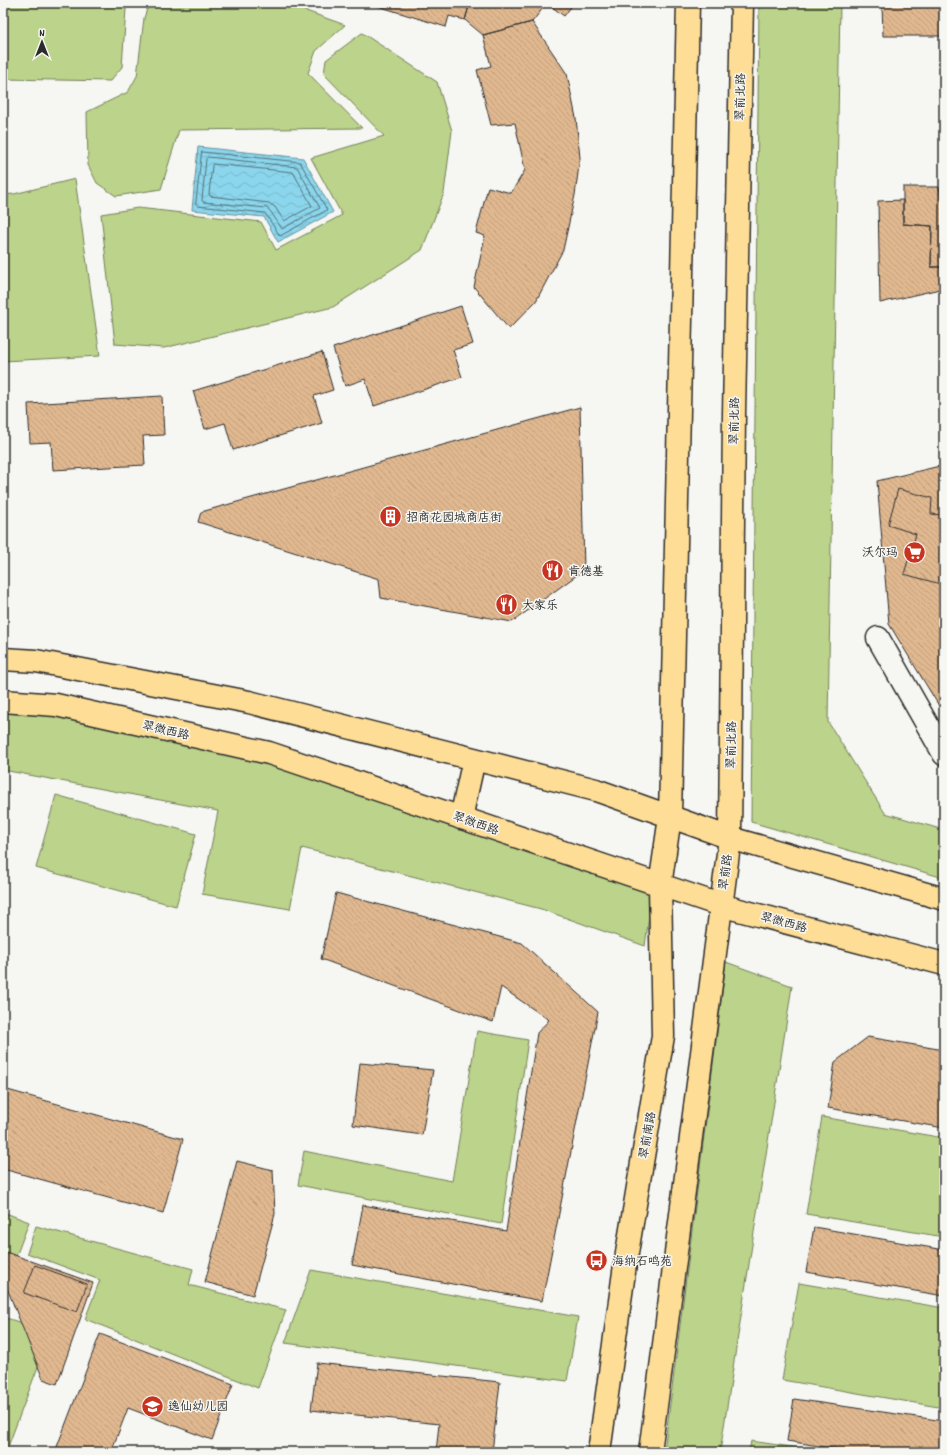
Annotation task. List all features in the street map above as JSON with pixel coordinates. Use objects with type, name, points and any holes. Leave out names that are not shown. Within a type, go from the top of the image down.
[{"type":"main road","points":[[670,817],[688,3]]},
{"type":"main road","name":"翠前北路","points":[[730,838],[734,414],[742,3]]},
{"type":"main road","points":[[3,659],[36,661],[249,702],[596,790],[730,838],[944,899]]},
{"type":"main road","name":"翠微西路","points":[[3,701],[56,705],[269,753],[720,905],[944,964]]},
{"type":"main road","points":[[461,818],[474,759]]},
{"type":"main road","name":"翠前南路","points":[[599,1452],[625,1265],[663,1036],[660,886],[670,817]]},
{"type":"main road","name":"翠前路","points":[[720,905],[730,838]]},
{"type":"main road","points":[[650,1452],[720,905]]},
{"type":"lane","points":[[878,638],[944,754]]},
{"type":"green space","points":[[3,3],[129,3],[126,9],[122,67],[110,81],[3,79]]},
{"type":"green space","points":[[149,3],[284,3],[345,25],[316,51],[308,73],[362,128],[179,130],[161,189],[116,196],[97,183],[88,165],[87,112],[128,92],[137,76],[144,18]]},
{"type":"green space","points":[[759,3],[840,3],[828,722],[885,813],[944,830],[944,878],[751,822]]},
{"type":"green space","points":[[362,33],[437,82],[452,131],[444,193],[422,250],[333,307],[164,348],[115,344],[101,214],[138,208],[261,222],[276,250],[342,215],[311,158],[384,136],[324,74],[326,60]]},
{"type":"green space","points":[[75,179],[100,356],[3,361],[3,195],[14,194]]},
{"type":"green space","points":[[3,710],[52,713],[266,763],[652,893],[645,946],[541,909],[302,848],[290,909],[202,894],[218,811],[3,770]]},
{"type":"green space","points":[[56,795],[196,834],[176,906],[36,868]]},
{"type":"green space","points":[[726,962],[792,986],[720,1452],[664,1452]]},
{"type":"green space","points":[[477,1031],[528,1040],[501,1224],[298,1185],[304,1151],[452,1181]]},
{"type":"green space","points":[[822,1117],[944,1138],[944,1237],[806,1214]]},
{"type":"green space","points":[[3,1212],[29,1222],[3,1291]]},
{"type":"green space","points":[[36,1226],[193,1269],[189,1285],[286,1310],[258,1388],[85,1319],[100,1280],[27,1253]]},
{"type":"green space","points":[[311,1270],[578,1317],[567,1381],[285,1343]]},
{"type":"green space","points":[[799,1283],[944,1308],[944,1408],[782,1380]]},
{"type":"green space","points":[[3,1317],[51,1332],[6,1452],[3,1452]]},
{"type":"green space","points":[[751,1441],[825,1452],[749,1452]]},
{"type":"water","points":[[198,147],[303,158],[333,212],[278,242],[264,217],[192,210]]},
{"type":"building","points":[[368,3],[470,3],[465,20],[449,16],[446,27]]},
{"type":"building","points":[[470,3],[547,3],[532,22],[483,35],[465,20]]},
{"type":"building","points":[[547,3],[574,3],[564,16]]},
{"type":"building","points":[[882,3],[944,3],[944,36],[883,36]]},
{"type":"building","points":[[532,22],[567,74],[576,118],[580,158],[575,195],[563,250],[536,301],[509,329],[474,287],[485,236],[476,233],[488,187],[511,193],[525,170],[515,123],[491,125],[477,70],[491,66],[483,35]]},
{"type":"building","points":[[903,187],[939,187],[942,202],[944,202],[944,267],[931,267],[932,226],[903,224]]},
{"type":"building","points":[[903,200],[903,224],[932,226],[931,267],[944,267],[944,288],[880,303],[878,201]]},
{"type":"building","points":[[461,306],[473,344],[453,350],[462,377],[374,406],[365,379],[345,386],[333,348]]},
{"type":"building","points":[[322,352],[333,390],[314,396],[322,423],[233,450],[225,423],[205,429],[193,391]]},
{"type":"building","points":[[162,396],[164,435],[143,436],[145,465],[53,470],[51,442],[30,443],[28,404]]},
{"type":"building","name":"招商花园城商店街","points":[[580,407],[584,570],[512,622],[381,598],[379,579],[198,522],[201,512]]},
{"type":"building","name":"沃尔玛","points":[[944,465],[944,714],[889,624],[877,481]]},
{"type":"building","points":[[898,489],[932,498],[931,514],[944,515],[944,585],[904,574],[916,534],[888,525]]},
{"type":"building","points":[[336,893],[522,943],[598,1012],[542,1301],[352,1265],[363,1205],[506,1231],[537,1033],[549,1020],[501,987],[493,1022],[321,959]]},
{"type":"building","points":[[868,1037],[944,1050],[944,1128],[828,1108],[835,1062]]},
{"type":"building","points":[[360,1063],[433,1070],[422,1135],[353,1125]]},
{"type":"building","points":[[4,1089],[183,1139],[163,1213],[3,1169]]},
{"type":"building","points":[[237,1161],[273,1170],[275,1214],[253,1295],[205,1282]]},
{"type":"building","points":[[814,1227],[944,1250],[944,1296],[806,1272]]},
{"type":"building","points":[[3,1251],[93,1283],[57,1384],[43,1379],[3,1278]]},
{"type":"building","points":[[35,1265],[87,1284],[77,1312],[24,1293]]},
{"type":"building","points":[[100,1334],[233,1384],[212,1440],[128,1408],[111,1452],[55,1452]]},
{"type":"building","points":[[317,1363],[500,1382],[492,1452],[436,1452],[439,1424],[311,1410]]},
{"type":"building","points":[[794,1399],[944,1421],[944,1452],[858,1452],[787,1441]]},
{"type":"place","name":"招商花园城商店街","points":[[391,517]]},
{"type":"place","name":"沃尔玛","points":[[914,552]]},
{"type":"place","name":"肯德基","points":[[552,571]]},
{"type":"place","name":"大家乐","points":[[507,605]]},
{"type":"place","name":"海纳石鸣苑","points":[[596,1261]]},
{"type":"place","name":"逸仙幼儿园","points":[[153,1406]]}]
